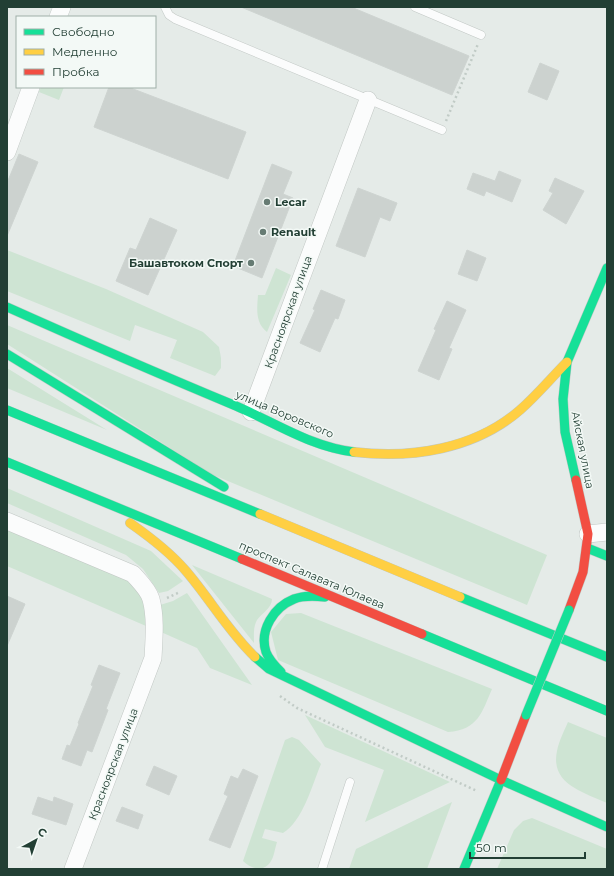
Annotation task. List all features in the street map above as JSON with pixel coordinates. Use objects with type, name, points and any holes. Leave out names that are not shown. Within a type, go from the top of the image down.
[{"type":"main road","name":"Айская улица","points":[[464,869],[584,572],[587,541],[565,432],[562,398],[567,362],[607,268]]},
{"type":"main road","name":"улица Воровского","points":[[7,307],[84,343],[251,412],[324,445],[350,452],[405,455],[432,451],[459,444],[497,425],[518,411],[567,362]]},
{"type":"main road","points":[[7,354],[234,493],[307,533]]},
{"type":"main road","points":[[7,410],[607,657]]},
{"type":"main road","name":"проспект Салавата Юлаева","points":[[7,462],[607,711]]},
{"type":"main road","points":[[91,497],[144,532],[170,554],[187,572],[237,640],[256,660],[269,669],[501,780],[607,827]]},
{"type":"main road","points":[[587,541],[607,556]]},
{"type":"main road","points":[[288,679],[276,667],[265,648],[265,633],[271,617],[279,607],[291,600],[303,596],[333,597]]},
{"type":"street","points":[[7,152],[32,88]]},
{"type":"street","name":"Красноярская улица","points":[[251,412],[368,100]]},
{"type":"street","name":"Красноярская улица","points":[[7,521],[132,574],[144,586],[151,598],[155,629],[153,658],[72,869]]},
{"type":"street","points":[[587,541],[607,532]]},
{"type":"lane","points":[[165,7],[169,15],[175,20],[442,130]]},
{"type":"lane","points":[[415,7],[481,35]]},
{"type":"lane","points":[[322,869],[350,782]]},
{"type":"path","points":[[442,130],[481,35]]},
{"type":"green space","points":[[41,88],[64,88],[59,100],[39,92]]},
{"type":"green space","points":[[7,250],[106,289],[203,332],[219,347],[221,368],[215,376],[170,358],[177,340],[135,325],[130,341],[7,291]]},
{"type":"green space","points":[[276,268],[291,275],[267,332],[260,324],[259,320],[257,310],[258,295],[265,295]]},
{"type":"green space","points":[[7,325],[547,555],[527,605],[211,474],[7,344]]},
{"type":"green space","points":[[7,368],[107,430],[7,388]]},
{"type":"green space","points":[[7,488],[151,551],[183,581],[168,591],[159,593],[143,569],[126,555],[7,503]]},
{"type":"green space","points":[[7,529],[131,578],[148,605],[146,626],[7,566]]},
{"type":"green space","points":[[192,565],[272,599],[269,608],[257,620],[254,632],[254,643]]},
{"type":"green space","points":[[187,593],[252,685],[210,668],[197,648],[161,632],[160,605],[173,601]]},
{"type":"green space","points":[[301,613],[492,689],[482,712],[472,724],[466,728],[448,732],[278,660],[271,632],[286,614]]},
{"type":"green space","points":[[305,715],[450,782],[365,822],[384,770],[325,747]]},
{"type":"green space","points":[[568,722],[607,738],[607,803],[570,785],[558,772],[556,762],[557,751]]},
{"type":"green space","points":[[292,737],[299,740],[321,764],[306,802],[296,820],[290,827],[283,833],[265,829],[262,838],[277,842],[274,855],[265,867],[254,868],[243,861],[285,740]]},
{"type":"green space","points":[[452,802],[427,869],[349,869],[356,849]]},
{"type":"green space","points":[[532,818],[607,849],[607,869],[497,869],[514,830],[523,821]]},
{"type":"building","points":[[241,7],[351,7],[469,56],[452,95]]},
{"type":"building","points":[[540,63],[559,71],[547,100],[528,92]]},
{"type":"building","points":[[109,88],[131,88],[246,132],[228,179],[94,127]]},
{"type":"building","points":[[19,154],[38,162],[7,236],[7,183]]},
{"type":"building","name":"Renault","points":[[272,164],[292,172],[283,194],[293,198],[262,278],[233,266]]},
{"type":"building","points":[[499,171],[521,180],[512,202],[486,191],[484,196],[467,189],[473,173],[495,181]]},
{"type":"building","points":[[555,178],[584,191],[566,224],[543,210],[553,193],[549,191]]},
{"type":"building","points":[[358,188],[397,203],[390,221],[380,217],[365,257],[336,246]]},
{"type":"building","points":[[150,218],[177,230],[148,295],[116,281],[130,248],[136,250]]},
{"type":"building","points":[[467,250],[486,258],[477,281],[458,274]]},
{"type":"building","points":[[321,290],[345,300],[338,319],[335,318],[320,352],[300,343],[315,310],[313,309]]},
{"type":"building","points":[[447,301],[466,310],[449,348],[452,349],[439,380],[418,371],[436,330],[434,329]]},
{"type":"building","points":[[7,596],[25,604],[7,646]]},
{"type":"building","points":[[99,665],[120,673],[92,752],[87,750],[81,766],[62,759],[67,745],[70,746],[79,724],[78,723],[93,686],[91,685]]},
{"type":"building","points":[[154,766],[177,776],[169,795],[146,785]]},
{"type":"building","points":[[243,769],[258,776],[230,848],[209,840],[228,796],[224,794],[231,776],[238,779]]},
{"type":"building","points":[[38,797],[53,802],[54,797],[73,804],[66,825],[32,814]]},
{"type":"building","points":[[122,807],[143,815],[138,829],[116,821]]},
{"type":"traffic: fast","points":[[576,480],[565,432],[563,399],[567,362],[607,268]]},
{"type":"traffic: fast","points":[[7,307],[250,412],[293,433],[323,445],[354,452]]},
{"type":"traffic: fast","points":[[7,354],[224,487]]},
{"type":"traffic: fast","points":[[7,410],[260,514]]},
{"type":"traffic: fast","points":[[7,462],[242,559]]},
{"type":"traffic: fast","points":[[587,548],[607,556]]},
{"type":"traffic: fast","points":[[281,672],[270,660],[264,644],[270,620],[280,608],[294,599],[306,596],[325,597]]},
{"type":"traffic: fast","points":[[460,597],[607,657]]},
{"type":"traffic: fast","points":[[526,715],[569,610]]},
{"type":"traffic: fast","points":[[422,634],[607,711]]},
{"type":"traffic: fast","points":[[255,657],[269,669],[501,780],[607,827]]},
{"type":"traffic: fast","points":[[464,869],[501,780]]},
{"type":"traffic: slow","points":[[354,452],[376,454],[420,452],[442,448],[483,434],[520,410],[567,362]]},
{"type":"traffic: slow","points":[[260,514],[460,597]]},
{"type":"traffic: slow","points":[[130,523],[160,545],[180,564],[236,637],[255,657]]},
{"type":"traffic: jam","points":[[569,610],[583,572],[588,534],[576,480]]},
{"type":"traffic: jam","points":[[242,559],[422,634]]},
{"type":"traffic: jam","points":[[501,780],[526,715]]},
{"type":"place","name":"Lecar","points":[[267,202]]},
{"type":"place","name":"Renault","points":[[263,232]]},
{"type":"place","name":"Башавтоком Спорт","points":[[251,263]]}]
